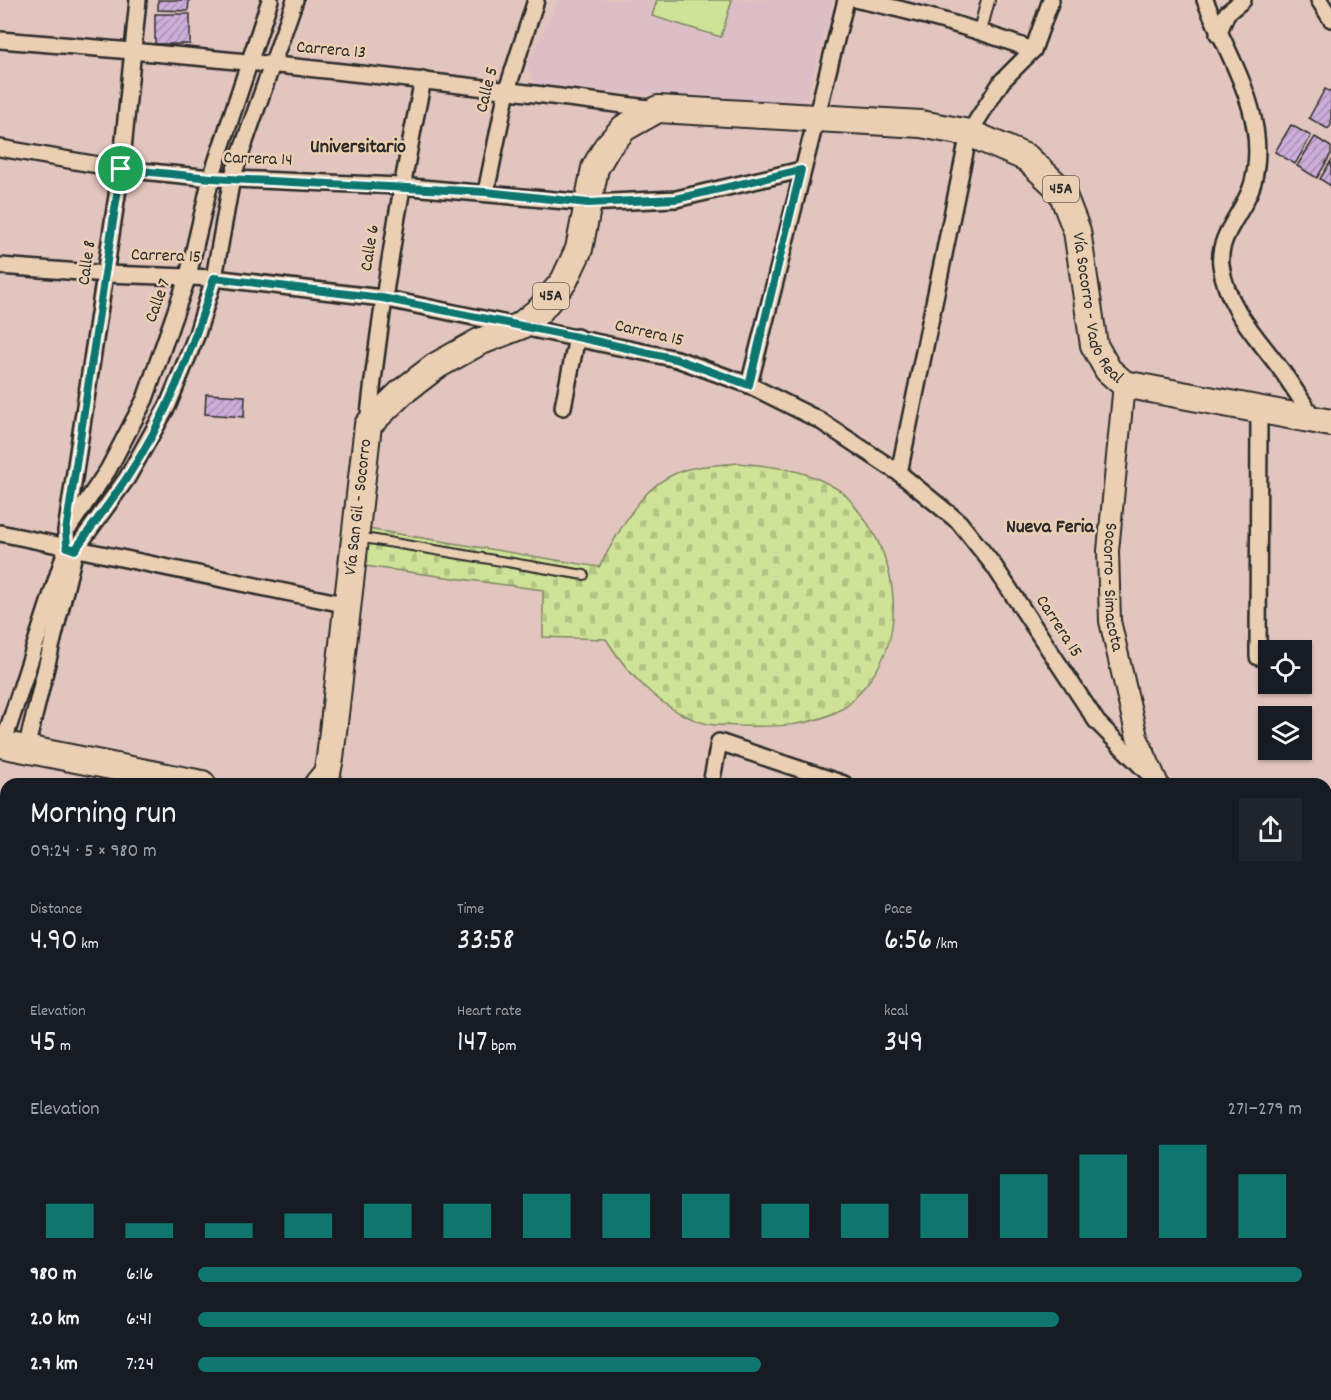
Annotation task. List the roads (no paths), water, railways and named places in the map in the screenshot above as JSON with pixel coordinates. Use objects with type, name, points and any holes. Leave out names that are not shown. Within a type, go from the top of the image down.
[{"type":"highway","name":"Vía Socorro - Vado Real","points":[[658,109],[921,124],[969,133],[1027,158],[1061,189],[1077,231],[1094,345],[1108,370],[1124,384],[1323,422]]},
{"type":"highway","name":"Vía San Gil - Socorro","points":[[323,778],[327,773],[330,758],[368,424],[436,366],[479,342],[520,326],[540,310],[564,281],[579,249],[595,168],[607,147],[624,128],[658,109]]},
{"type":"highway","points":[[10,746],[172,778]]},
{"type":"street","name":"Calle 8","points":[[71,548],[66,531],[107,274],[121,169],[138,0]]},
{"type":"street","name":"Calle 7","points":[[66,531],[108,470],[145,399],[188,276],[211,178],[270,0]]},
{"type":"street","points":[[10,746],[71,548],[127,478],[168,405],[197,334],[214,278],[232,178],[295,0]]},
{"type":"street","name":"Calle 5","points":[[486,192],[507,90],[536,0]]},
{"type":"street","points":[[749,385],[801,170],[846,0]]},
{"type":"street","points":[[858,0],[914,6],[1033,50]]},
{"type":"street","points":[[980,31],[988,0]]},
{"type":"street","points":[[899,473],[969,133],[1002,81],[1033,50],[1051,0]]},
{"type":"street","points":[[1205,0],[1218,34],[1241,80],[1251,111],[1257,153],[1253,181],[1248,195],[1224,239],[1221,252],[1228,293],[1243,319],[1323,422]]},
{"type":"street","points":[[1218,34],[1227,13],[1243,0]]},
{"type":"street","points":[[1319,0],[1331,19]]},
{"type":"street","name":"Carrera 13","points":[[0,40],[423,80],[658,109]]},
{"type":"street","name":"Calle 6","points":[[368,424],[382,298],[400,186],[423,80]]},
{"type":"street","name":"Carrera 14","points":[[0,148],[121,169],[211,178],[400,186],[588,203],[676,199],[801,170]]},
{"type":"street","name":"Carrera 15","points":[[0,266],[107,274],[214,278],[382,298],[676,359],[749,385],[819,420],[899,473],[959,522],[994,566],[1097,722],[1151,778]]},
{"type":"street","points":[[563,407],[577,337]]},
{"type":"street","name":"Socorro - Simacota","points":[[1124,384],[1108,551],[1110,621],[1137,737],[1154,778]]},
{"type":"street","points":[[145,399],[168,405]]},
{"type":"street","points":[[1258,640],[1259,410]]},
{"type":"street","points":[[0,533],[348,606]]},
{"type":"street","points":[[10,746],[71,548]]},
{"type":"street","points":[[712,778],[719,742],[826,778]]},
{"type":"lane","points":[[355,536],[584,575]]},
{"type":"district","name":"Universitario","points":[[358,148]]},
{"type":"district","name":"Nueva Feria","points":[[1050,528]]}]
